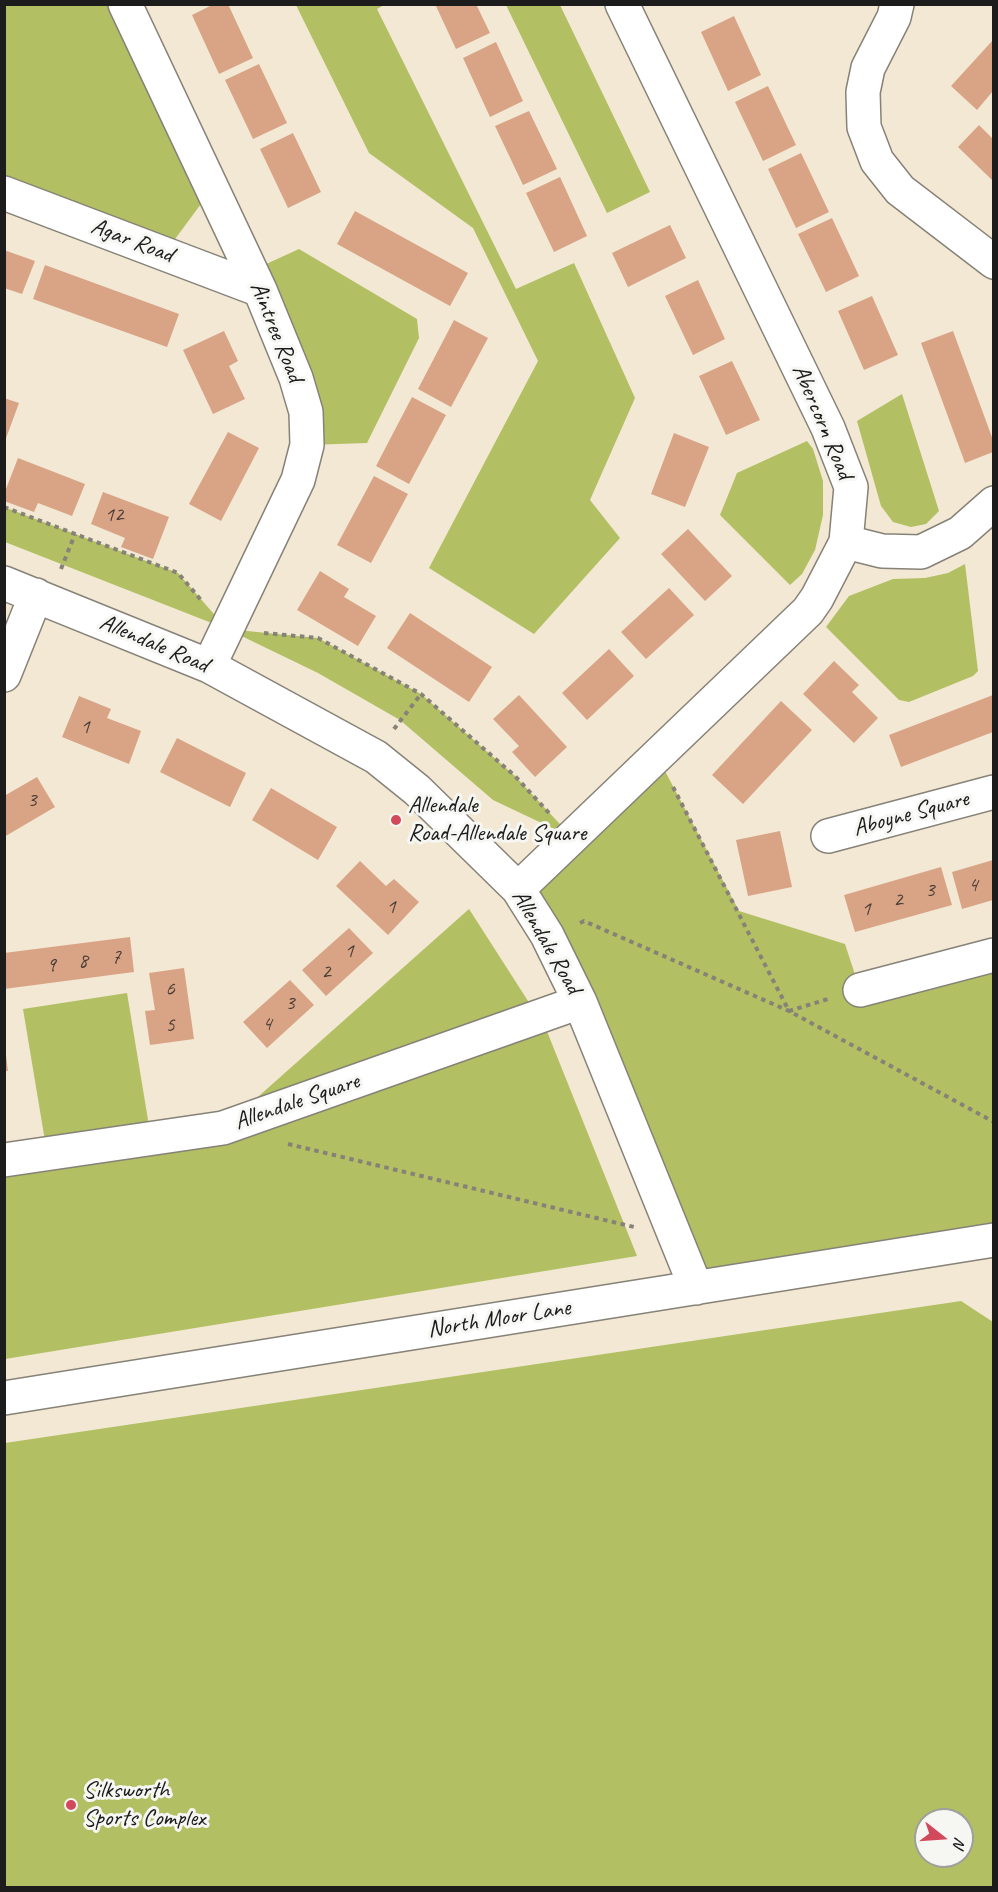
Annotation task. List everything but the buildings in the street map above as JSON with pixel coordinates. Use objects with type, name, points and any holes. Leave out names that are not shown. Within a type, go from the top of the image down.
[{"type":"street","name":"Aintree Road","points":[[125,4],[260,290],[296,378],[306,412],[307,445],[298,480],[209,666]]},
{"type":"street","name":"Abercorn Road","points":[[518,888],[808,611],[846,542],[850,487],[828,428],[622,4]]},
{"type":"street","points":[[897,4],[894,17],[868,68],[863,92],[864,127],[877,161],[900,190],[993,262]]},
{"type":"street","name":"Agar Road","points":[[4,193],[260,290]]},
{"type":"street","points":[[846,542],[882,551],[921,552],[960,533],[993,503]]},
{"type":"street","name":"Allendale Road","points":[[4,583],[209,666],[376,757],[417,790],[518,888],[547,935],[580,1002],[696,1288]]},
{"type":"street","points":[[4,675],[36,595]]},
{"type":"street","name":"Aboyne Square","points":[[828,836],[993,792]]},
{"type":"street","points":[[860,990],[993,955]]},
{"type":"street","name":"Allendale Square","points":[[4,1160],[223,1128],[580,1002]]},
{"type":"street","name":"North Moor Lane","points":[[4,1398],[993,1240]]},
{"type":"path","points":[[4,507],[178,573],[227,629],[318,638],[421,694],[515,776],[572,837]]},
{"type":"path","points":[[376,757],[400,720],[421,694]]},
{"type":"path","points":[[657,756],[789,1011]]},
{"type":"path","points":[[547,935],[584,921],[789,1011],[993,1122]]},
{"type":"path","points":[[281,1142],[675,1237]]},
{"type":"green space","points":[[9,4],[125,5],[212,189],[164,254],[5,193],[4,7]]},
{"type":"green space","points":[[296,5],[384,5],[377,9],[516,289],[574,263],[635,398],[590,500],[620,538],[534,634],[429,568],[538,361],[473,228],[369,153]]},
{"type":"green space","points":[[506,5],[560,5],[650,192],[607,213]]},
{"type":"green space","points":[[299,249],[417,319],[419,338],[367,443],[307,445],[251,271]]},
{"type":"green space","points":[[902,394],[939,511],[926,524],[911,527],[893,522],[881,506],[857,421]]},
{"type":"green space","points":[[807,441],[813,449],[823,481],[823,515],[815,550],[802,574],[790,585],[720,515],[737,473]]},
{"type":"green space","points":[[4,507],[178,573],[227,629],[5,542]]},
{"type":"green space","points":[[965,564],[978,671],[973,676],[909,702],[899,700],[826,627],[849,596],[893,579],[925,578],[948,573]]},
{"type":"green space","points":[[227,629],[318,638],[421,694],[515,776],[572,837],[657,756],[739,911],[845,944],[860,990],[993,955],[993,1240],[696,1288],[518,889],[571,837],[493,800],[400,720],[318,673]]},
{"type":"green space","points":[[469,909],[546,1029],[637,1256],[5,1359],[5,1162],[223,1128]]},
{"type":"green space","points":[[127,993],[151,1138],[47,1153],[23,1009]]},
{"type":"green space","points":[[961,1301],[993,1322],[993,1887],[5,1887],[5,1443]]},
{"type":"place","name":"Allendale Road-Allendale Square","points":[[396,820]]},
{"type":"place","name":"Silksworth Sports Complex","points":[[71,1805]]}]
